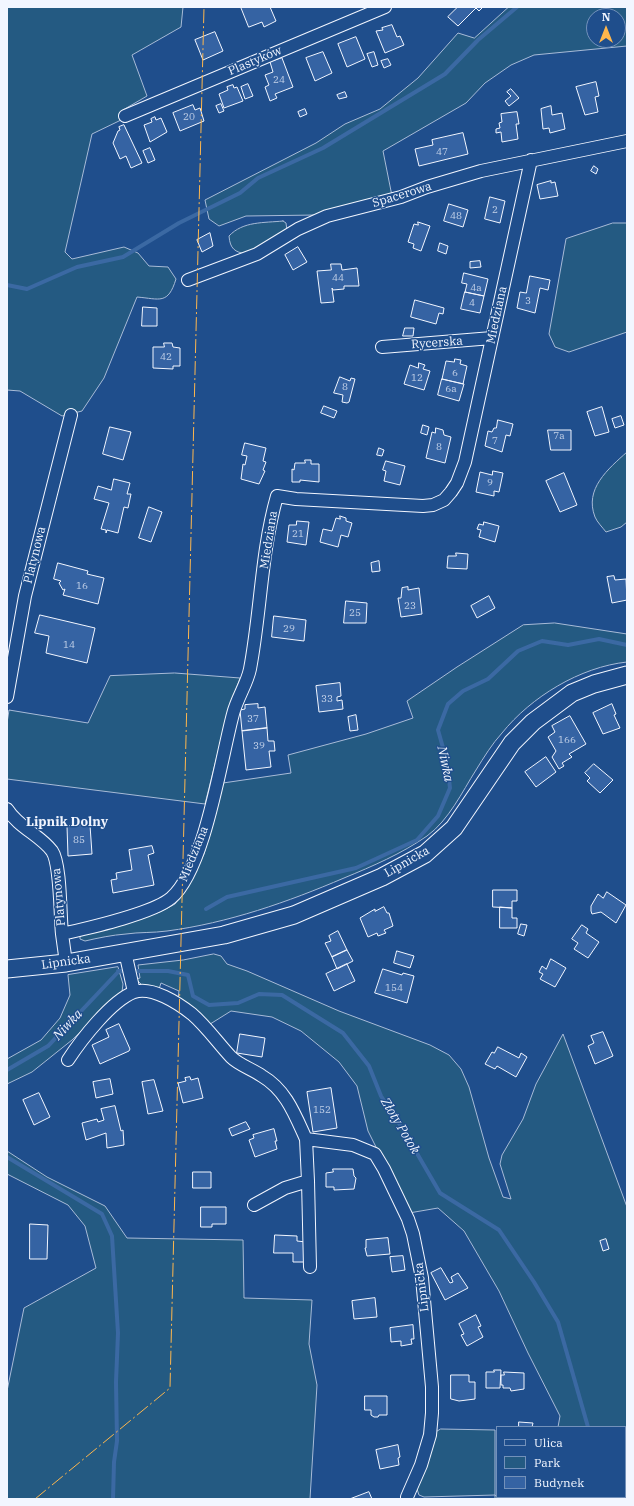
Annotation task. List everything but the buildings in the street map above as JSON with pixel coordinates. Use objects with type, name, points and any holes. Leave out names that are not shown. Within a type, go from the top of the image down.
[{"type":"street","name":"Plastyków","points":[[125,116],[385,7]]},
{"type":"street","name":"Spacerowa","points":[[188,280],[257,254],[298,229],[327,216],[401,197],[456,178],[531,160],[627,141]]},
{"type":"street","name":"Miedziana","points":[[62,934],[160,905],[171,898],[180,887],[188,872],[205,829],[233,713],[250,669],[270,520],[277,496],[296,499],[423,506],[434,505],[444,500],[457,483],[465,462],[531,160]]},
{"type":"street","name":"Rycerska","points":[[382,347],[492,338]]},
{"type":"street","name":"Platynowa","points":[[7,696],[25,596],[71,415]]},
{"type":"street","name":"Lipnicka","points":[[7,969],[126,958],[260,926],[326,903],[402,867],[425,854],[454,828],[512,743],[532,722],[572,693],[594,684],[627,675]]},
{"type":"street","name":"Platynowa","points":[[7,809],[19,825],[52,852],[59,879],[62,934]]},
{"type":"street","points":[[62,934],[66,963]]},
{"type":"street","points":[[126,958],[132,988]]},
{"type":"street","points":[[68,1060],[103,1015],[132,988]]},
{"type":"street","points":[[132,988],[173,1000],[193,1015],[232,1058],[273,1083],[287,1099],[306,1139],[308,1156],[310,1267]]},
{"type":"street","name":"Lipnicka","points":[[306,1139],[353,1145],[370,1150],[375,1154],[384,1169],[408,1219],[413,1234],[422,1278],[432,1387],[432,1413],[430,1435],[421,1465],[407,1497]]},
{"type":"street","points":[[254,1205],[285,1188],[308,1181]]},
{"type":"green space","points":[[7,7],[183,7],[181,27],[132,55],[147,96],[123,110],[121,120],[92,134],[65,252],[72,259],[124,247],[138,253],[149,266],[168,267],[176,279],[170,293],[166,297],[157,299],[137,297],[104,378],[82,411],[62,416],[20,391],[7,390]]},
{"type":"green space","points":[[509,7],[627,7],[627,46],[626,8],[586,8],[586,48],[606,48],[534,55],[511,65],[485,83],[466,103],[383,151],[392,196],[316,215],[246,216],[219,226],[209,219],[205,200],[316,143],[345,124],[380,109],[418,78],[458,33],[474,38]]},
{"type":"green space","points":[[283,221],[286,223],[287,231],[246,254],[236,251],[232,247],[229,236],[235,231],[247,225]]},
{"type":"green space","points":[[613,223],[627,223],[627,332],[569,352],[555,347],[549,334],[566,239]]},
{"type":"green space","points":[[627,452],[627,522],[621,527],[606,532],[595,517],[592,507],[595,489],[612,465]]},
{"type":"green space","points":[[555,623],[627,634],[627,662],[609,665],[574,677],[542,696],[527,707],[495,742],[485,755],[448,814],[427,836],[397,854],[366,869],[323,887],[235,917],[213,923],[162,932],[116,935],[85,941],[80,939],[80,936],[160,912],[175,904],[184,893],[204,854],[223,783],[291,773],[288,755],[366,734],[413,718],[407,701],[457,667],[523,625]]},
{"type":"green space","points":[[175,673],[240,678],[228,712],[205,804],[7,779],[7,723],[9,710],[88,723],[110,676]]},
{"type":"green space","points":[[214,954],[221,956],[227,964],[247,971],[339,1011],[430,1045],[449,1055],[461,1069],[469,1087],[489,1158],[503,1197],[511,1199],[500,1164],[502,1155],[523,1119],[536,1084],[563,1034],[627,1207],[627,1499],[545,1499],[626,1498],[626,1426],[558,1426],[560,1416],[499,1291],[464,1231],[438,1208],[409,1213],[368,1131],[357,1086],[339,1062],[301,1031],[272,1017],[231,1011],[207,1026],[178,999],[179,991],[161,983],[159,989],[145,988],[136,979],[140,978],[138,965],[183,960]]},
{"type":"green space","points":[[118,967],[123,984],[122,992],[72,1040],[32,1072],[7,1084],[7,1059],[41,1040],[60,1018],[70,995],[68,975]]},
{"type":"green space","points":[[7,1151],[47,1177],[105,1206],[127,1238],[243,1240],[244,1298],[312,1300],[309,1344],[317,1385],[310,1499],[7,1499],[7,1391],[24,1308],[96,1268],[85,1226],[68,1205],[7,1174]]},
{"type":"green space","points":[[441,1429],[495,1430],[495,1495],[424,1497],[419,1495],[416,1486],[436,1432]]},
{"type":"green space","points":[[495,1495],[496,1498],[533,1499],[495,1499]]},
{"type":"waterway","points":[[7,285],[27,289],[77,267],[123,257],[179,223],[240,193],[258,178],[323,148],[445,74],[478,40],[517,7]]},
{"type":"waterway","name":"Niwka","points":[[206,909],[227,897],[356,868],[417,840],[438,816],[450,788],[447,762],[438,730],[448,704],[463,691],[488,679],[518,651],[542,641],[568,645],[599,639],[627,645]]},
{"type":"waterway","name":"Złoty Potok","points":[[118,971],[168,971],[188,975],[193,996],[209,1005],[238,1003],[259,994],[282,995],[343,1033],[369,1066],[381,1096],[404,1131],[440,1193],[499,1230],[534,1282],[558,1322],[588,1426]]},
{"type":"waterway","name":"Niwka","points":[[7,1070],[48,1046],[119,971]]},
{"type":"waterway","points":[[7,1157],[102,1214],[112,1236],[118,1333],[116,1382],[117,1441],[114,1462],[113,1499]]},
{"type":"power","points":[[35,1499],[170,1388],[204,7]]},
{"type":"district","name":"Lipnik Dolny","points":[[67,822]]}]
